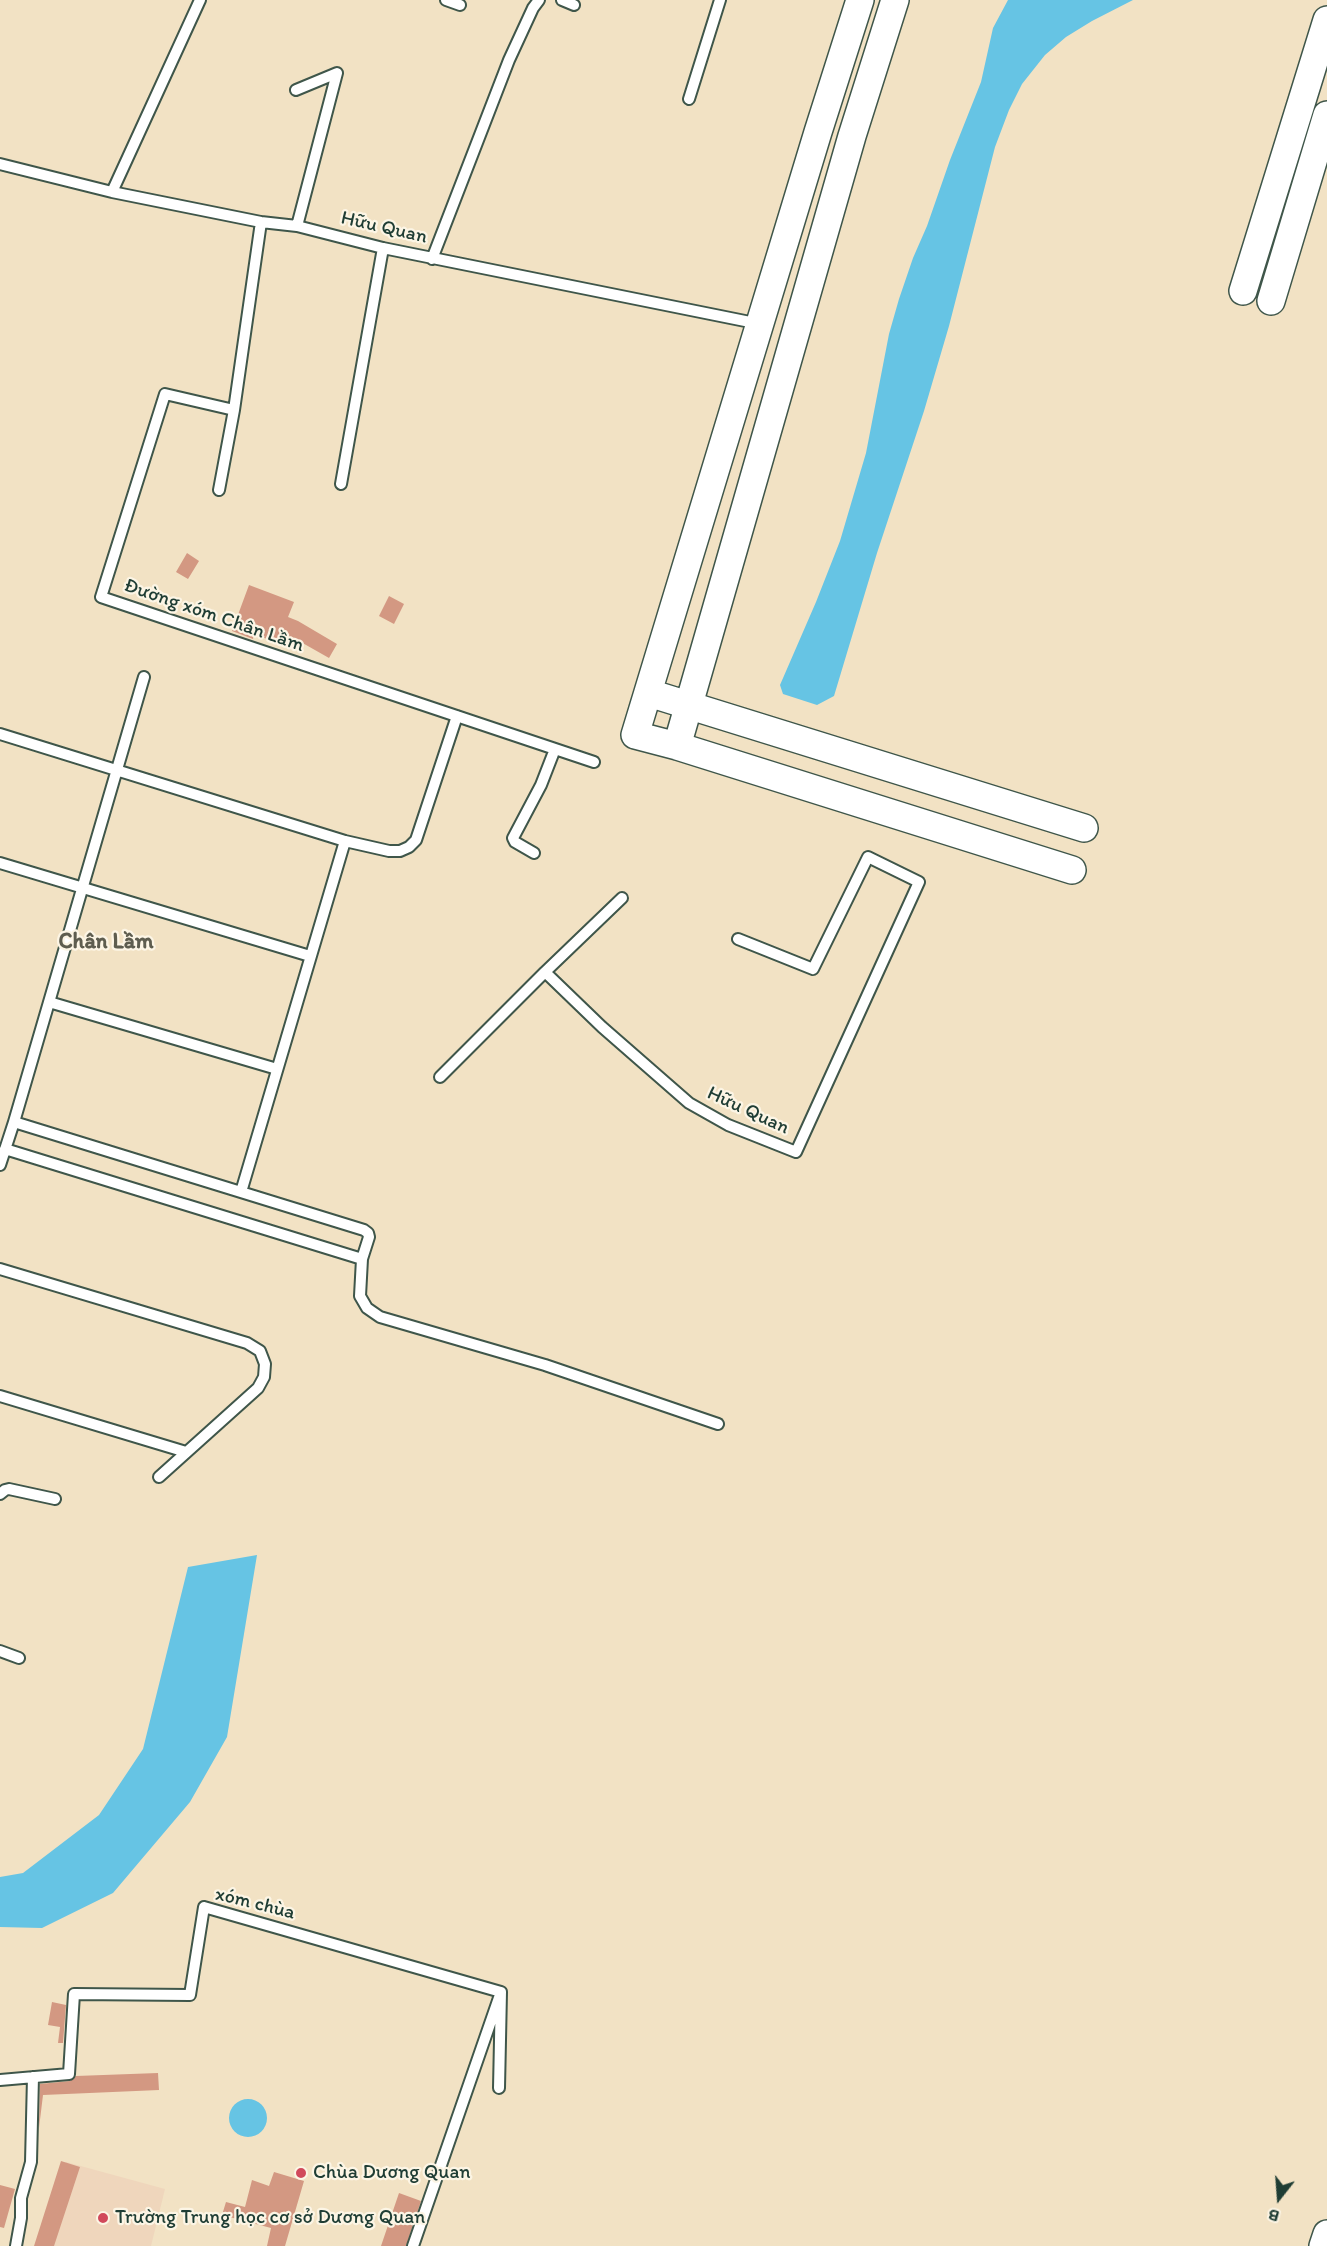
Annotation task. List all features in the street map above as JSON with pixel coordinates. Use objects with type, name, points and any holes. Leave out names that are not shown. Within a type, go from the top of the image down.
[{"type":"street","points":[[860,0],[635,735],[677,746],[1072,870]]},
{"type":"street","points":[[677,746],[852,136],[895,0]]},
{"type":"street","points":[[1243,291],[1327,20]]},
{"type":"street","points":[[1271,301],[1327,115]]},
{"type":"street","points":[[1251,260],[1280,270]]},
{"type":"street","points":[[648,693],[1084,828]]},
{"type":"street","points":[[1323,2246],[1327,2234]]},
{"type":"lane","points":[[112,192],[200,0]]},
{"type":"lane","points":[[446,0],[460,5]]},
{"type":"lane","points":[[432,259],[509,60],[539,0]]},
{"type":"lane","points":[[562,0],[574,5]]},
{"type":"lane","points":[[689,99],[720,0]]},
{"type":"lane","points":[[296,90],[337,74],[297,226]]},
{"type":"lane","name":"Hữu Quan","points":[[0,164],[112,192],[261,222],[297,226],[432,259],[760,324]]},
{"type":"lane","points":[[219,490],[234,410],[261,222]]},
{"type":"lane","points":[[341,484],[383,248]]},
{"type":"lane","name":"Đường xóm Chân Lầm","points":[[234,410],[165,394],[101,597],[594,762]]},
{"type":"lane","points":[[0,1165],[144,677]]},
{"type":"lane","points":[[0,734],[345,841],[389,851],[400,851],[409,847],[416,840],[457,716]]},
{"type":"lane","points":[[534,853],[515,842],[513,838],[541,785],[555,749]]},
{"type":"lane","points":[[241,1192],[345,841]]},
{"type":"lane","name":"Hữu Quan","points":[[545,972],[602,1027],[689,1103],[728,1125],[796,1152],[919,882],[868,857],[813,969],[738,939]]},
{"type":"lane","points":[[0,863],[310,956]]},
{"type":"lane","points":[[440,1077],[622,898]]},
{"type":"lane","points":[[49,1002],[277,1069]]},
{"type":"lane","points":[[14,1122],[364,1230],[369,1237],[362,1259],[360,1296],[367,1308],[380,1317],[545,1365],[718,1424]]},
{"type":"lane","points":[[5,1149],[362,1259]]},
{"type":"lane","points":[[0,1269],[247,1343],[260,1351],[265,1364],[264,1377],[258,1388],[159,1477]]},
{"type":"lane","points":[[0,1396],[186,1452]]},
{"type":"lane","points":[[0,1494],[9,1489],[55,1499]]},
{"type":"lane","points":[[0,1651],[19,1658]]},
{"type":"lane","name":"xóm chùa","points":[[0,2080],[69,2074],[74,1994],[190,1995],[204,1907],[501,1992]]},
{"type":"lane","points":[[499,2088],[501,1992]]},
{"type":"lane","points":[[413,2246],[501,1992]]},
{"type":"lane","points":[[16,2246],[21,2218],[21,2198],[31,2162],[33,2077]]},
{"type":"shaded area","name":"Trường Trung học cơ sở Dương Quan","points":[[66,2162],[165,2189],[151,2246],[37,2246]]},
{"type":"water","points":[[1008,0],[1133,0],[1066,37],[1045,55],[1022,84],[1009,110],[995,147],[949,326],[924,411],[877,553],[834,696],[817,705],[783,694],[780,685],[840,541],[866,453],[889,334],[899,299],[981,82],[993,28]]},
{"type":"water","points":[[257,1555],[227,1737],[190,1802],[113,1893],[42,1928],[0,1927],[0,1877],[23,1873],[99,1815],[143,1749],[188,1567]]},
{"type":"water","points":[[248,2099],[261,2105],[267,2118],[261,2131],[248,2137],[235,2131],[229,2118],[235,2105]]},
{"type":"building","points":[[187,553],[199,561],[188,579],[176,572]]},
{"type":"building","points":[[249,585],[294,602],[288,617],[337,644],[329,658],[292,637],[288,647],[254,634],[253,639],[232,631]]},
{"type":"building","points":[[389,596],[404,604],[394,624],[379,616]]},
{"type":"building","points":[[52,2002],[66,2005],[63,2043],[58,2043],[60,2027],[48,2025]]},
{"type":"building","points":[[158,2073],[159,2090],[43,2095],[39,2128],[40,2084],[70,2081],[76,2076]]},
{"type":"building","points":[[61,2161],[80,2167],[54,2246],[34,2246]]},
{"type":"building","points":[[274,2172],[304,2181],[285,2246],[267,2246],[271,2228],[222,2215],[226,2202],[245,2207],[252,2180],[269,2186]]},
{"type":"building","points":[[0,2185],[15,2189],[4,2228],[0,2227]]},
{"type":"building","points":[[399,2193],[421,2201],[406,2246],[381,2246]]},
{"type":"place","name":"Chùa Dương Quan","points":[[301,2173]]},
{"type":"place","name":"Trường Trung học cơ sở Dương Quan","points":[[103,2218]]},
{"type":"district","name":"Chân Lầm","points":[[106,942]]}]
